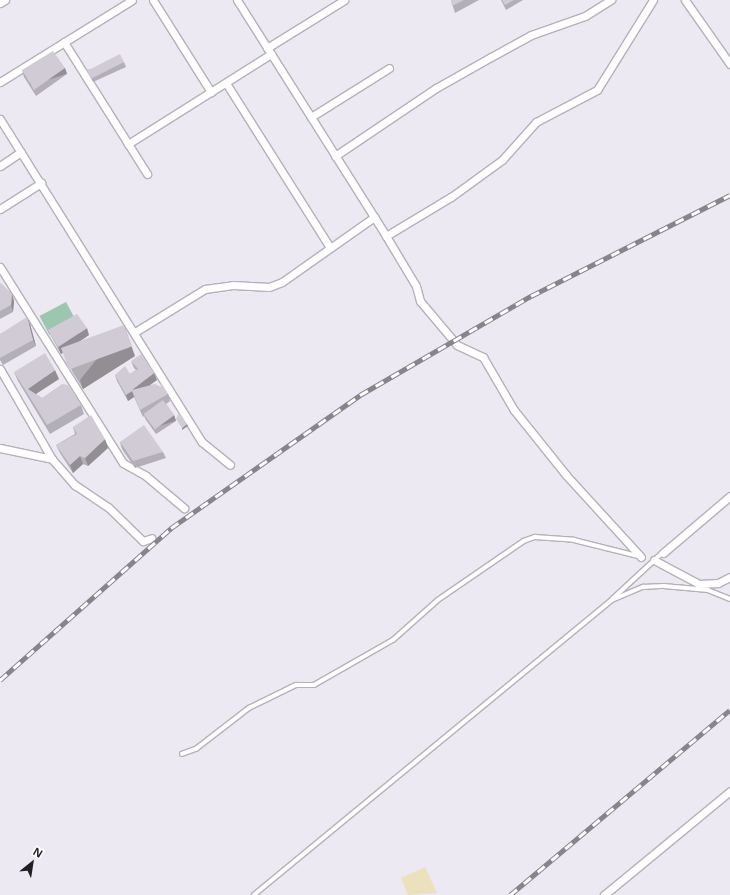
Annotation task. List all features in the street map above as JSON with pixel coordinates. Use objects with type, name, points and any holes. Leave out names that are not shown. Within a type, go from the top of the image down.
[{"type":"street","points":[[0,3],[5,0]]},
{"type":"street","points":[[0,82],[132,0]]},
{"type":"street","points":[[153,0],[211,92]]},
{"type":"street","points":[[237,0],[374,216],[416,286],[420,301],[457,345],[483,357],[514,410],[566,475],[640,558]]},
{"type":"street","points":[[128,144],[226,83],[269,51],[344,0]]},
{"type":"street","points":[[335,156],[436,88],[491,56],[531,35],[585,16],[611,0]]},
{"type":"street","points":[[386,236],[452,197],[502,160],[536,122],[597,90],[653,0]]},
{"type":"street","points":[[685,0],[730,64]]},
{"type":"street","points":[[64,42],[147,174]]},
{"type":"street","points":[[311,117],[389,68]]},
{"type":"street","points":[[226,83],[329,246]]},
{"type":"street","points":[[0,119],[135,332],[202,442],[230,465]]},
{"type":"street","points":[[0,166],[21,152]]},
{"type":"street","points":[[0,208],[41,183]]},
{"type":"street","points":[[135,332],[205,289],[233,285],[269,287],[282,282],[329,246],[374,216]]},
{"type":"street","points":[[0,267],[123,463],[146,476],[184,508]]},
{"type":"street","points":[[0,369],[52,459],[75,485],[108,507],[143,541],[152,538]]},
{"type":"street","points":[[0,448],[52,459]]},
{"type":"street","points":[[663,552],[730,496]]},
{"type":"street","points":[[654,560],[699,584],[718,583],[730,577]]},
{"type":"street","points":[[604,895],[730,791]]},
{"type":"lane","points":[[182,754],[196,749],[249,708],[296,686],[314,686],[393,640],[438,600],[524,541],[535,537],[574,540],[640,558]]},
{"type":"lane","points":[[254,895],[612,600],[663,552]]},
{"type":"lane","points":[[612,600],[643,587],[664,586],[708,590],[730,599]]},
{"type":"green space","points":[[66,302],[76,321],[49,335],[40,316]]},
{"type":"sand","points":[[425,867],[437,893],[408,895],[401,878]]},
{"type":"building","points":[[451,0],[464,0],[452,6]]},
{"type":"building","points":[[502,0],[514,0],[505,5]]},
{"type":"building","points":[[53,51],[65,68],[34,90],[22,70]]},
{"type":"building","points":[[120,54],[124,62],[91,79],[87,71]]},
{"type":"building","points":[[0,283],[12,294],[11,305],[0,311]]},
{"type":"building","points":[[77,314],[87,328],[58,347],[48,330]]},
{"type":"building","points":[[27,317],[33,340],[0,358],[0,334]]},
{"type":"building","points":[[124,325],[132,347],[69,370],[61,348]]},
{"type":"building","points":[[45,353],[55,370],[28,389],[42,398],[62,384],[68,385],[81,405],[47,425],[14,372]]},
{"type":"building","points":[[141,354],[154,373],[132,390],[155,384],[161,387],[160,381],[168,394],[140,410],[132,391],[126,395],[115,375],[125,366],[130,374],[138,369],[131,361]]},
{"type":"building","points":[[163,400],[174,415],[155,429],[144,414]]},
{"type":"building","points":[[179,413],[187,424],[182,428],[176,419]]},
{"type":"building","points":[[91,415],[105,439],[85,458],[80,456],[70,465],[56,445],[77,434],[73,427]]},
{"type":"building","points":[[144,425],[163,452],[133,461],[120,442]]},
{"type":"railway","points":[[0,680],[171,528],[360,395],[531,296],[730,195]]},
{"type":"railway","points":[[510,895],[730,710]]}]
